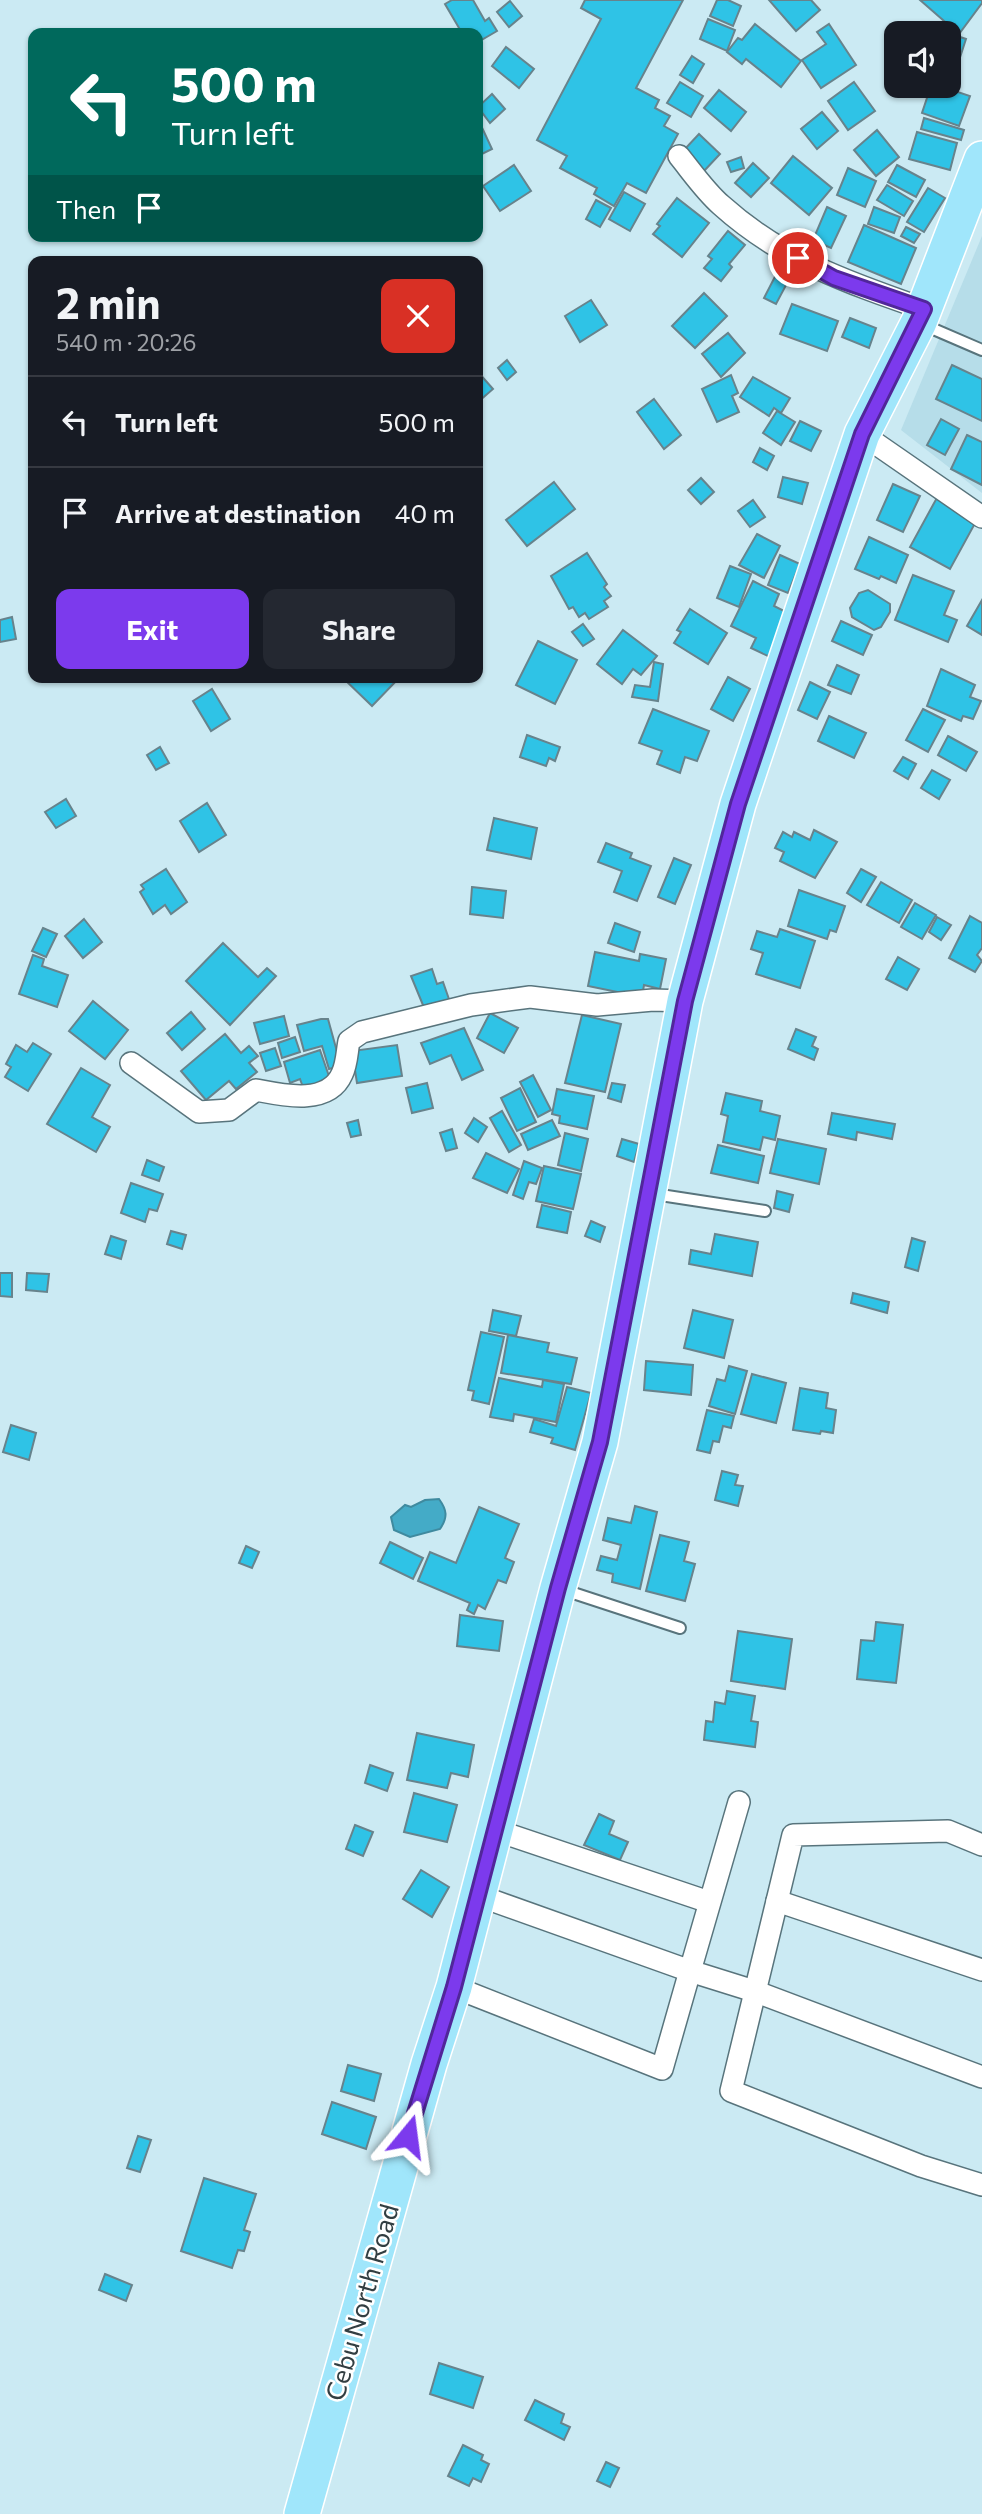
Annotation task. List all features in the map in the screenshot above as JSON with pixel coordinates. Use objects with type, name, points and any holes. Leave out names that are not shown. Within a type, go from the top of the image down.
[{"type":"highway","name":"Cebu North Road","points":[[302,2514],[429,2064],[454,1987],[558,1588],[600,1442],[685,1001],[738,804],[862,434],[921,316],[982,159]]},
{"type":"street","points":[[679,156],[720,204],[780,249],[834,278],[921,316]]},
{"type":"street","points":[[862,434],[982,517]]},
{"type":"street","points":[[131,1063],[199,1112],[216,1112],[229,1110],[256,1090],[296,1098],[326,1090],[342,1075],[349,1041],[362,1032],[471,1005],[530,997],[597,1005],[653,1000],[685,1001]]},
{"type":"street","points":[[454,1987],[662,2069],[739,1802]]},
{"type":"street","points":[[495,1830],[709,1902]]},
{"type":"street","points":[[982,1846],[948,1831],[793,1835],[731,2091],[921,2166],[982,2185]]},
{"type":"street","points":[[477,1895],[754,1992],[982,2077]]},
{"type":"street","points":[[777,1901],[982,1970]]},
{"type":"lane","points":[[921,316],[982,350]]},
{"type":"lane","points":[[648,1193],[765,1211]]},
{"type":"lane","points":[[558,1588],[680,1628]]},
{"type":"shaded area","points":[[982,236],[982,493],[901,430]]},
{"type":"water","points":[[439,1499],[446,1514],[440,1529],[410,1537],[394,1530],[391,1517],[405,1505],[411,1507],[425,1500]]},
{"type":"building","points":[[452,0],[473,0],[485,21],[489,18],[497,31],[483,39],[483,28],[459,28],[445,4]]},
{"type":"building","points":[[585,0],[683,0],[636,88],[659,100],[655,108],[670,116],[664,126],[678,134],[646,193],[627,183],[614,206],[594,194],[597,188],[560,168],[567,156],[537,140],[601,19],[581,8]]},
{"type":"building","points":[[717,0],[728,0],[741,6],[733,26],[710,16]]},
{"type":"building","points":[[769,0],[811,0],[820,10],[796,31]]},
{"type":"building","points":[[920,0],[982,0],[961,31],[961,21],[944,21]]},
{"type":"building","points":[[510,1],[522,16],[509,27],[497,12]]},
{"type":"building","points":[[708,19],[735,30],[727,51],[700,39]]},
{"type":"building","points":[[755,24],[801,61],[781,87],[746,59],[742,64],[727,52],[738,38],[742,40]]},
{"type":"building","points":[[829,24],[856,65],[821,88],[802,60],[826,44],[817,32]]},
{"type":"building","points":[[961,37],[966,39],[961,54]]},
{"type":"building","points":[[506,47],[534,69],[519,88],[492,66]]},
{"type":"building","points":[[692,56],[704,64],[693,83],[680,75]]},
{"type":"building","points":[[680,82],[703,96],[691,117],[667,103]]},
{"type":"building","points":[[854,82],[875,111],[848,130],[828,101]]},
{"type":"building","points":[[719,90],[746,112],[731,131],[704,108]]},
{"type":"building","points":[[961,93],[970,96],[959,126],[922,113],[927,98],[961,98]]},
{"type":"building","points":[[492,94],[505,109],[490,123],[483,114],[483,102]]},
{"type":"building","points":[[822,112],[838,131],[817,149],[801,129]]},
{"type":"building","points":[[924,118],[964,130],[961,140],[921,129]]},
{"type":"building","points":[[483,130],[492,149],[483,154]]},
{"type":"building","points":[[877,130],[899,157],[876,176],[854,150]]},
{"type":"building","points":[[917,132],[957,143],[950,170],[909,159]]},
{"type":"building","points":[[699,134],[720,154],[704,171],[684,150]]},
{"type":"building","points":[[793,156],[832,188],[809,215],[771,183]]},
{"type":"building","points":[[741,157],[744,168],[731,172],[727,162]]},
{"type":"building","points":[[753,163],[769,178],[751,197],[735,183]]},
{"type":"building","points":[[514,165],[531,191],[500,211],[483,186]]},
{"type":"building","points":[[897,165],[925,180],[916,197],[888,182]]},
{"type":"building","points":[[848,168],[876,181],[865,207],[837,195]]},
{"type":"building","points":[[887,185],[913,201],[904,216],[877,200]]},
{"type":"building","points":[[928,188],[945,198],[924,232],[907,222]]},
{"type":"building","points":[[624,192],[645,204],[630,231],[609,219]]},
{"type":"building","points":[[677,198],[709,223],[682,257],[653,234],[660,226],[657,224]]},
{"type":"building","points":[[596,200],[611,208],[600,227],[586,219]]},
{"type":"building","points":[[827,207],[846,216],[831,248],[813,240]]},
{"type":"building","points":[[874,207],[900,217],[894,233],[868,224]]},
{"type":"building","points":[[864,225],[916,248],[901,284],[848,262]]},
{"type":"building","points":[[906,227],[920,234],[914,243],[901,236]]},
{"type":"building","points":[[728,231],[745,245],[729,264],[732,267],[721,281],[704,268],[712,259],[708,256]]},
{"type":"building","points":[[781,265],[793,272],[776,304],[764,298]]},
{"type":"building","points":[[704,293],[727,316],[695,348],[672,326]]},
{"type":"building","points":[[591,300],[607,325],[580,342],[565,316]]},
{"type":"building","points":[[792,304],[838,321],[827,351],[780,334]]},
{"type":"building","points":[[850,318],[876,328],[869,348],[842,337]]},
{"type":"building","points":[[728,333],[745,353],[721,377],[702,354]]},
{"type":"building","points":[[507,360],[516,372],[507,380],[498,368]]},
{"type":"building","points":[[952,365],[982,379],[982,421],[936,399]]},
{"type":"building","points":[[731,375],[738,393],[732,396],[739,412],[717,422],[702,389]]},
{"type":"building","points":[[753,377],[790,398],[781,413],[774,408],[769,416],[740,397]]},
{"type":"building","points":[[483,378],[493,389],[483,398]]},
{"type":"building","points":[[654,399],[681,435],[664,449],[637,412]]},
{"type":"building","points":[[777,411],[795,422],[781,445],[763,433]]},
{"type":"building","points":[[941,419],[959,429],[945,455],[927,445]]},
{"type":"building","points":[[800,421],[821,431],[811,451],[790,441]]},
{"type":"building","points":[[967,435],[982,442],[982,485],[951,469]]},
{"type":"building","points":[[760,448],[774,456],[767,470],[753,462]]},
{"type":"building","points":[[783,477],[808,483],[802,504],[778,497]]},
{"type":"building","points":[[701,478],[714,492],[701,504],[688,490]]},
{"type":"building","points":[[554,482],[575,509],[527,546],[506,520]]},
{"type":"building","points":[[893,484],[920,496],[903,532],[877,520]]},
{"type":"building","points":[[939,494],[979,516],[950,569],[910,547]]},
{"type":"building","points":[[753,500],[765,517],[750,527],[738,511]]},
{"type":"building","points":[[757,534],[780,546],[764,578],[739,565]]},
{"type":"building","points":[[869,537],[908,555],[896,583],[855,569]]},
{"type":"building","points":[[587,553],[607,584],[604,587],[611,596],[604,601],[608,607],[589,619],[585,613],[579,617],[573,607],[569,609],[551,576]]},
{"type":"building","points":[[780,555],[800,564],[788,593],[768,585]]},
{"type":"building","points":[[730,566],[751,574],[739,607],[717,598]]},
{"type":"building","points":[[913,575],[954,591],[944,615],[957,620],[948,642],[895,620]]},
{"type":"building","points":[[753,581],[779,594],[774,606],[792,615],[772,658],[751,648],[756,638],[731,626]]},
{"type":"building","points":[[868,590],[890,604],[890,612],[881,627],[874,630],[852,617],[850,608],[859,593]]},
{"type":"building","points":[[982,600],[982,635],[967,626]]},
{"type":"building","points":[[690,609],[727,633],[708,664],[674,643],[681,632],[677,630]]},
{"type":"building","points":[[12,617],[16,639],[0,642],[0,620]]},
{"type":"building","points":[[841,621],[872,635],[863,655],[832,641]]},
{"type":"building","points":[[583,624],[594,639],[583,646],[572,632]]},
{"type":"building","points":[[623,630],[657,656],[641,675],[633,669],[622,684],[597,664]]},
{"type":"building","points":[[538,641],[577,660],[555,704],[516,685]]},
{"type":"building","points":[[654,662],[663,664],[658,701],[632,697],[635,685],[650,687]]},
{"type":"building","points":[[837,665],[859,675],[851,694],[828,685]]},
{"type":"building","points":[[941,669],[975,685],[970,697],[981,701],[973,719],[963,716],[961,721],[927,706]]},
{"type":"building","points":[[728,677],[750,689],[733,721],[711,709]]},
{"type":"building","points":[[810,682],[830,692],[817,719],[798,710]]},
{"type":"building","points":[[348,683],[394,683],[372,706]]},
{"type":"building","points":[[212,689],[230,719],[211,731],[193,701]]},
{"type":"building","points":[[653,709],[709,731],[697,761],[685,757],[680,773],[657,764],[662,751],[639,743]]},
{"type":"building","points":[[923,709],[945,720],[928,752],[906,740]]},
{"type":"building","points":[[829,716],[866,733],[854,758],[818,741]]},
{"type":"building","points":[[527,735],[560,747],[555,761],[549,758],[546,766],[520,757]]},
{"type":"building","points":[[948,736],[977,752],[966,771],[938,755]]},
{"type":"building","points":[[160,747],[169,763],[156,770],[147,755]]},
{"type":"building","points":[[903,757],[916,764],[908,779],[894,771]]},
{"type":"building","points":[[932,770],[950,780],[939,799],[921,788]]},
{"type":"building","points":[[66,799],[76,816],[56,828],[45,812]]},
{"type":"building","points":[[207,803],[226,835],[199,852],[180,821]]},
{"type":"building","points":[[494,818],[537,828],[531,859],[487,850]]},
{"type":"building","points":[[814,830],[837,842],[815,878],[780,861],[784,852],[775,848],[783,832],[792,837],[794,832],[810,840]]},
{"type":"building","points":[[606,843],[632,853],[630,858],[651,866],[637,901],[614,892],[622,871],[598,862]]},
{"type":"building","points":[[674,858],[691,865],[675,904],[658,897]]},
{"type":"building","points":[[166,869],[187,902],[171,914],[165,905],[153,914],[140,892],[144,889],[141,885]]},
{"type":"building","points":[[861,869],[876,877],[861,902],[847,893]]},
{"type":"building","points":[[881,882],[912,900],[899,923],[867,905]]},
{"type":"building","points":[[472,887],[506,891],[503,918],[470,914]]},
{"type":"building","points":[[799,890],[845,906],[836,932],[830,930],[827,939],[788,926]]},
{"type":"building","points":[[915,903],[936,915],[922,939],[901,927]]},
{"type":"building","points":[[970,916],[982,923],[982,948],[977,955],[982,961],[975,972],[949,958]]},
{"type":"building","points":[[937,917],[951,925],[941,940],[929,932]]},
{"type":"building","points":[[84,919],[102,942],[83,958],[65,936]]},
{"type":"building","points":[[615,923],[640,932],[634,952],[608,943]]},
{"type":"building","points":[[43,928],[57,934],[46,957],[32,951]]},
{"type":"building","points":[[780,929],[815,941],[800,988],[756,974],[763,953],[751,949],[757,931],[777,937]]},
{"type":"building","points":[[223,943],[258,977],[267,968],[276,976],[230,1025],[186,981]]},
{"type":"building","points":[[595,952],[639,961],[640,954],[666,959],[660,989],[644,985],[642,997],[588,986]]},
{"type":"building","points":[[33,955],[44,959],[42,966],[68,975],[57,1007],[19,994]]},
{"type":"building","points":[[898,957],[919,969],[907,990],[886,979]]},
{"type":"building","points":[[432,969],[437,984],[443,982],[450,1002],[425,1010],[411,976]]},
{"type":"building","points":[[93,1001],[128,1030],[105,1059],[69,1031]]},
{"type":"building","points":[[191,1012],[205,1029],[182,1050],[167,1033]]},
{"type":"building","points":[[490,1013],[518,1028],[504,1053],[477,1038]]},
{"type":"building","points":[[582,1015],[621,1024],[605,1092],[565,1083]]},
{"type":"building","points":[[284,1016],[289,1036],[260,1044],[254,1023]]},
{"type":"building","points":[[328,1019],[341,1066],[329,1069],[322,1046],[304,1051],[297,1025]]},
{"type":"building","points":[[464,1028],[483,1070],[462,1080],[451,1055],[430,1064],[421,1043]]},
{"type":"building","points":[[796,1029],[816,1037],[812,1046],[818,1049],[814,1060],[788,1049]]},
{"type":"building","points":[[225,1034],[241,1053],[249,1046],[258,1056],[249,1063],[257,1072],[236,1089],[229,1081],[206,1100],[181,1071]]},
{"type":"building","points":[[295,1037],[300,1052],[282,1058],[278,1043]]},
{"type":"building","points":[[33,1043],[51,1054],[28,1091],[5,1077],[11,1067],[6,1064],[16,1045],[27,1052]]},
{"type":"building","points":[[397,1045],[402,1076],[357,1083],[352,1051]]},
{"type":"building","points":[[275,1048],[281,1066],[266,1071],[260,1053]]},
{"type":"building","points":[[320,1050],[331,1082],[304,1090],[300,1079],[290,1083],[284,1062]]},
{"type":"building","points":[[81,1068],[110,1085],[92,1117],[110,1127],[96,1152],[47,1124]]},
{"type":"building","points":[[533,1075],[551,1110],[538,1117],[520,1082]]},
{"type":"building","points":[[427,1083],[433,1108],[412,1113],[406,1088]]},
{"type":"building","points":[[612,1083],[625,1085],[621,1102],[608,1098]]},
{"type":"building","points":[[520,1088],[536,1122],[517,1131],[501,1098]]},
{"type":"building","points":[[557,1089],[594,1096],[587,1129],[559,1123],[560,1116],[552,1114]]},
{"type":"building","points":[[726,1093],[762,1101],[760,1111],[780,1116],[775,1140],[763,1137],[760,1150],[723,1142],[728,1116],[721,1114]]},
{"type":"building","points":[[502,1111],[521,1145],[509,1152],[490,1118]]},
{"type":"building","points":[[832,1113],[895,1124],[892,1139],[857,1132],[856,1140],[828,1134]]},
{"type":"building","points":[[474,1118],[487,1127],[478,1142],[465,1133]]},
{"type":"building","points":[[358,1120],[361,1135],[351,1137],[347,1123]]},
{"type":"building","points":[[552,1120],[560,1136],[528,1150],[521,1134]]},
{"type":"building","points":[[452,1129],[457,1148],[446,1151],[440,1133]]},
{"type":"building","points":[[565,1133],[588,1139],[581,1171],[558,1165]]},
{"type":"building","points":[[622,1139],[639,1144],[634,1162],[617,1156]]},
{"type":"building","points":[[778,1139],[826,1149],[819,1184],[770,1173]]},
{"type":"building","points":[[718,1145],[764,1156],[758,1183],[711,1173]]},
{"type":"building","points":[[486,1153],[519,1169],[507,1193],[473,1178]]},
{"type":"building","points":[[147,1160],[164,1167],[159,1181],[142,1175]]},
{"type":"building","points":[[524,1161],[542,1168],[536,1184],[529,1182],[523,1199],[513,1195]]},
{"type":"building","points":[[544,1166],[581,1174],[573,1209],[536,1201]]},
{"type":"building","points":[[131,1183],[163,1194],[157,1211],[149,1209],[145,1222],[121,1213]]},
{"type":"building","points":[[777,1191],[793,1195],[789,1212],[774,1208]]},
{"type":"building","points":[[542,1205],[571,1212],[567,1233],[537,1227]]},
{"type":"building","points":[[591,1221],[605,1227],[600,1242],[585,1236]]},
{"type":"building","points":[[171,1231],[186,1235],[182,1249],[167,1244]]},
{"type":"building","points":[[715,1234],[758,1242],[752,1276],[689,1264],[691,1250],[711,1254]]},
{"type":"building","points":[[111,1236],[126,1241],[121,1259],[105,1254]]},
{"type":"building","points":[[912,1238],[925,1242],[918,1271],[905,1267]]},
{"type":"building","points":[[0,1273],[12,1273],[12,1297],[0,1296]]},
{"type":"building","points":[[27,1273],[49,1274],[47,1292],[26,1290]]},
{"type":"building","points":[[853,1293],[889,1302],[887,1313],[851,1303]]},
{"type":"building","points":[[493,1310],[521,1316],[516,1336],[489,1331]]},
{"type":"building","points":[[693,1310],[733,1320],[724,1358],[684,1348]]},
{"type":"building","points":[[481,1332],[504,1337],[489,1404],[472,1400],[474,1391],[468,1390]]},
{"type":"building","points":[[508,1335],[549,1343],[547,1352],[577,1358],[571,1384],[501,1373]]},
{"type":"building","points":[[646,1361],[693,1365],[691,1395],[644,1390]]},
{"type":"building","points":[[729,1366],[747,1371],[735,1414],[709,1406],[717,1379],[725,1381]]},
{"type":"building","points":[[752,1374],[786,1383],[776,1423],[741,1414]]},
{"type":"building","points":[[499,1378],[542,1387],[543,1380],[564,1384],[556,1422],[514,1414],[513,1421],[490,1417]]},
{"type":"building","points":[[567,1387],[591,1393],[575,1450],[551,1443],[553,1438],[530,1432],[534,1419],[556,1426]]},
{"type":"building","points":[[800,1388],[828,1393],[826,1408],[836,1410],[833,1433],[793,1430]]},
{"type":"building","points":[[707,1410],[734,1416],[731,1428],[723,1426],[719,1442],[713,1441],[710,1453],[697,1450]]},
{"type":"building","points":[[11,1425],[36,1433],[29,1460],[3,1452]]},
{"type":"building","points":[[722,1471],[738,1475],[735,1485],[743,1486],[738,1506],[715,1500]]},
{"type":"building","points":[[635,1506],[657,1512],[640,1589],[612,1582],[613,1574],[597,1570],[601,1556],[617,1560],[621,1545],[603,1540],[608,1518],[631,1523]]},
{"type":"building","points":[[479,1507],[519,1524],[505,1558],[514,1562],[506,1583],[498,1580],[485,1609],[478,1605],[474,1614],[467,1610],[470,1603],[418,1581],[430,1552],[456,1563]]},
{"type":"building","points":[[660,1535],[689,1542],[684,1561],[695,1564],[685,1601],[646,1591]]},
{"type":"building","points":[[390,1542],[423,1558],[413,1579],[380,1563]]},
{"type":"building","points":[[246,1546],[259,1552],[252,1568],[239,1563]]},
{"type":"building","points":[[460,1615],[503,1621],[499,1651],[457,1646]]},
{"type":"building","points":[[876,1622],[903,1625],[896,1683],[857,1679],[861,1640],[874,1641]]},
{"type":"building","points":[[738,1631],[792,1639],[785,1689],[731,1681]]},
{"type":"building","points":[[727,1691],[755,1696],[751,1721],[758,1722],[755,1747],[704,1740],[706,1721],[713,1722],[715,1702],[725,1704]]},
{"type":"building","points":[[417,1733],[474,1745],[468,1777],[451,1773],[447,1788],[407,1780]]},
{"type":"building","points":[[370,1765],[393,1773],[387,1791],[365,1783]]},
{"type":"building","points":[[414,1793],[457,1805],[447,1842],[404,1832]]},
{"type":"building","points":[[599,1814],[614,1821],[609,1834],[628,1842],[620,1860],[584,1845]]},
{"type":"building","points":[[355,1825],[373,1832],[363,1856],[346,1849]]},
{"type":"building","points":[[421,1870],[449,1887],[432,1917],[403,1899]]},
{"type":"building","points":[[348,2065],[381,2074],[374,2101],[341,2091]]},
{"type":"building","points":[[332,2102],[376,2117],[366,2149],[322,2134]]},
{"type":"building","points":[[138,2136],[151,2140],[140,2172],[127,2168]]},
{"type":"building","points":[[204,2178],[256,2194],[244,2230],[250,2232],[244,2251],[238,2250],[232,2268],[181,2251]]},
{"type":"building","points":[[105,2274],[132,2285],[126,2301],[99,2290]]},
{"type":"building","points":[[439,2363],[483,2377],[473,2408],[430,2394]]},
{"type":"building","points":[[535,2400],[564,2414],[561,2423],[570,2427],[564,2440],[525,2420]]},
{"type":"building","points":[[463,2445],[483,2455],[481,2460],[489,2464],[481,2482],[473,2478],[469,2486],[448,2476]]},
{"type":"building","points":[[606,2462],[619,2468],[610,2487],[597,2481]]},
{"type":"route","points":[[408,2136],[454,1987],[558,1588],[600,1442],[685,1001],[738,804],[862,434],[924,309],[834,278],[798,258]]}]
